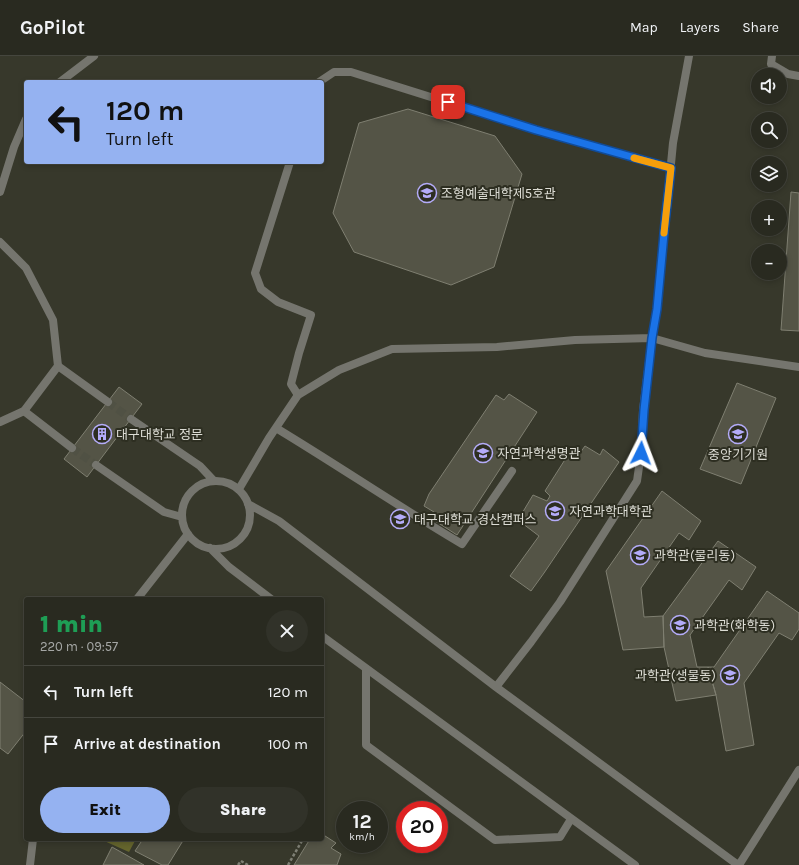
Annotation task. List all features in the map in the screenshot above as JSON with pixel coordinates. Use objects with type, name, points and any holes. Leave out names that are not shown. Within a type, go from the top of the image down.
[{"type":"street","points":[[63,80],[94,56]]},
{"type":"street","points":[[496,687],[532,642],[560,602],[637,481],[652,338],[657,309],[673,143],[689,56]]},
{"type":"street","points":[[772,56],[771,64],[788,74],[799,76]]},
{"type":"street","points":[[322,80],[334,72],[350,72],[536,130],[671,168]]},
{"type":"street","points":[[0,192],[14,147],[24,124]]},
{"type":"street","points":[[289,164],[255,273],[261,289],[278,302],[311,315],[298,353],[291,384],[298,395]]},
{"type":"street","points":[[0,242],[26,268],[53,320],[58,366],[24,412],[0,422]]},
{"type":"street","points":[[239,489],[269,438],[298,395],[338,370],[392,349],[497,347],[575,340],[652,338],[705,353],[799,367]]},
{"type":"street","points":[[58,366],[108,402]]},
{"type":"street","points":[[24,412],[72,448]]},
{"type":"street","points":[[131,420],[200,466],[214,481]]},
{"type":"street","points":[[276,428],[462,544],[512,471]]},
{"type":"street","points":[[96,465],[164,512],[182,517]]},
{"type":"street","points":[[214,481],[223,481],[239,489],[248,504],[250,512],[250,521],[247,530],[242,537],[227,547],[218,549],[201,545],[188,534],[182,517],[183,508],[191,492],[206,483],[214,481]]},
{"type":"street","points":[[248,504],[279,521],[496,687],[738,865],[799,770]]},
{"type":"street","points":[[139,597],[188,534]]},
{"type":"street","points":[[210,548],[229,568],[269,597]]},
{"type":"street","points":[[324,638],[635,865]]},
{"type":"street","points":[[366,669],[366,745],[495,840],[560,837],[571,818]]},
{"type":"street","points":[[30,865],[33,841]]},
{"type":"path","points":[[288,865],[302,841]]},
{"type":"path","points":[[238,865],[241,861],[248,865]]},
{"type":"shaded area","points":[[104,841],[135,841],[129,852]]},
{"type":"building","name":"조형예술대학제5호관","points":[[408,109],[495,136],[522,174],[494,267],[451,285],[354,252],[333,213],[359,123]]},
{"type":"building","points":[[791,192],[799,193],[799,331],[781,330],[785,280],[787,280],[787,247]]},
{"type":"building","name":"중앙기기원","points":[[737,383],[776,398],[741,484],[700,469]]},
{"type":"building","name":"대구대학교 정문","points":[[119,387],[142,404],[87,477],[64,459]]},
{"type":"building","name":"자연과학생명관","points":[[509,394],[537,412],[457,535],[429,517],[434,512],[424,506],[429,494],[496,395],[504,400]]},
{"type":"building","name":"자연과학대학관","points":[[585,446],[600,455],[603,449],[619,462],[531,591],[510,576],[539,536],[518,520],[533,495],[547,501],[550,496],[545,491],[573,447],[580,453]]},
{"type":"building","name":"과학관(물리동)","points":[[662,491],[701,521],[689,540],[679,533],[641,588],[644,617],[663,616],[664,647],[623,650],[606,571]]},
{"type":"building","name":"과학관(화학동)","points":[[718,541],[756,567],[742,590],[729,580],[690,635],[697,667],[708,667],[716,695],[676,701],[664,647],[663,616]]},
{"type":"building","name":"과학관(생물동)","points":[[767,591],[799,613],[799,629],[792,640],[779,633],[744,683],[754,745],[726,751],[716,695],[708,667],[714,667]]},
{"type":"building","points":[[0,682],[24,700],[24,734],[8,754],[0,748]]},
{"type":"building","points":[[324,835],[336,843],[331,848],[336,851],[336,853],[341,854],[337,865],[294,865],[309,841],[324,841]]},
{"type":"building","points":[[142,841],[183,841],[168,865],[162,865],[135,851]]},
{"type":"building","points":[[112,847],[144,865],[103,865]]},
{"type":"tunnel","points":[[108,402],[131,419]]},
{"type":"tunnel","points":[[72,448],[96,465]]},
{"type":"slow traffic","points":[[634,158],[671,168],[664,233]]},
{"type":"place","name":"조형예술대학제5호관","points":[[427,193]]},
{"type":"place","name":"대구대학교 정문","points":[[102,434]]},
{"type":"place","name":"중앙기기원","points":[[738,434]]},
{"type":"place","name":"자연과학생명관","points":[[483,453]]},
{"type":"place","name":"자연과학대학관","points":[[555,511]]},
{"type":"place","name":"대구대학교 경산캠퍼스","points":[[400,519]]},
{"type":"place","name":"과학관(물리동)","points":[[640,555]]},
{"type":"place","name":"과학관(화학동)","points":[[680,625]]},
{"type":"place","name":"과학관(생물동)","points":[[730,675]]},
{"type":"route","points":[[448,102],[536,130],[671,168],[657,309],[652,338],[644,410],[641,453]]}]
